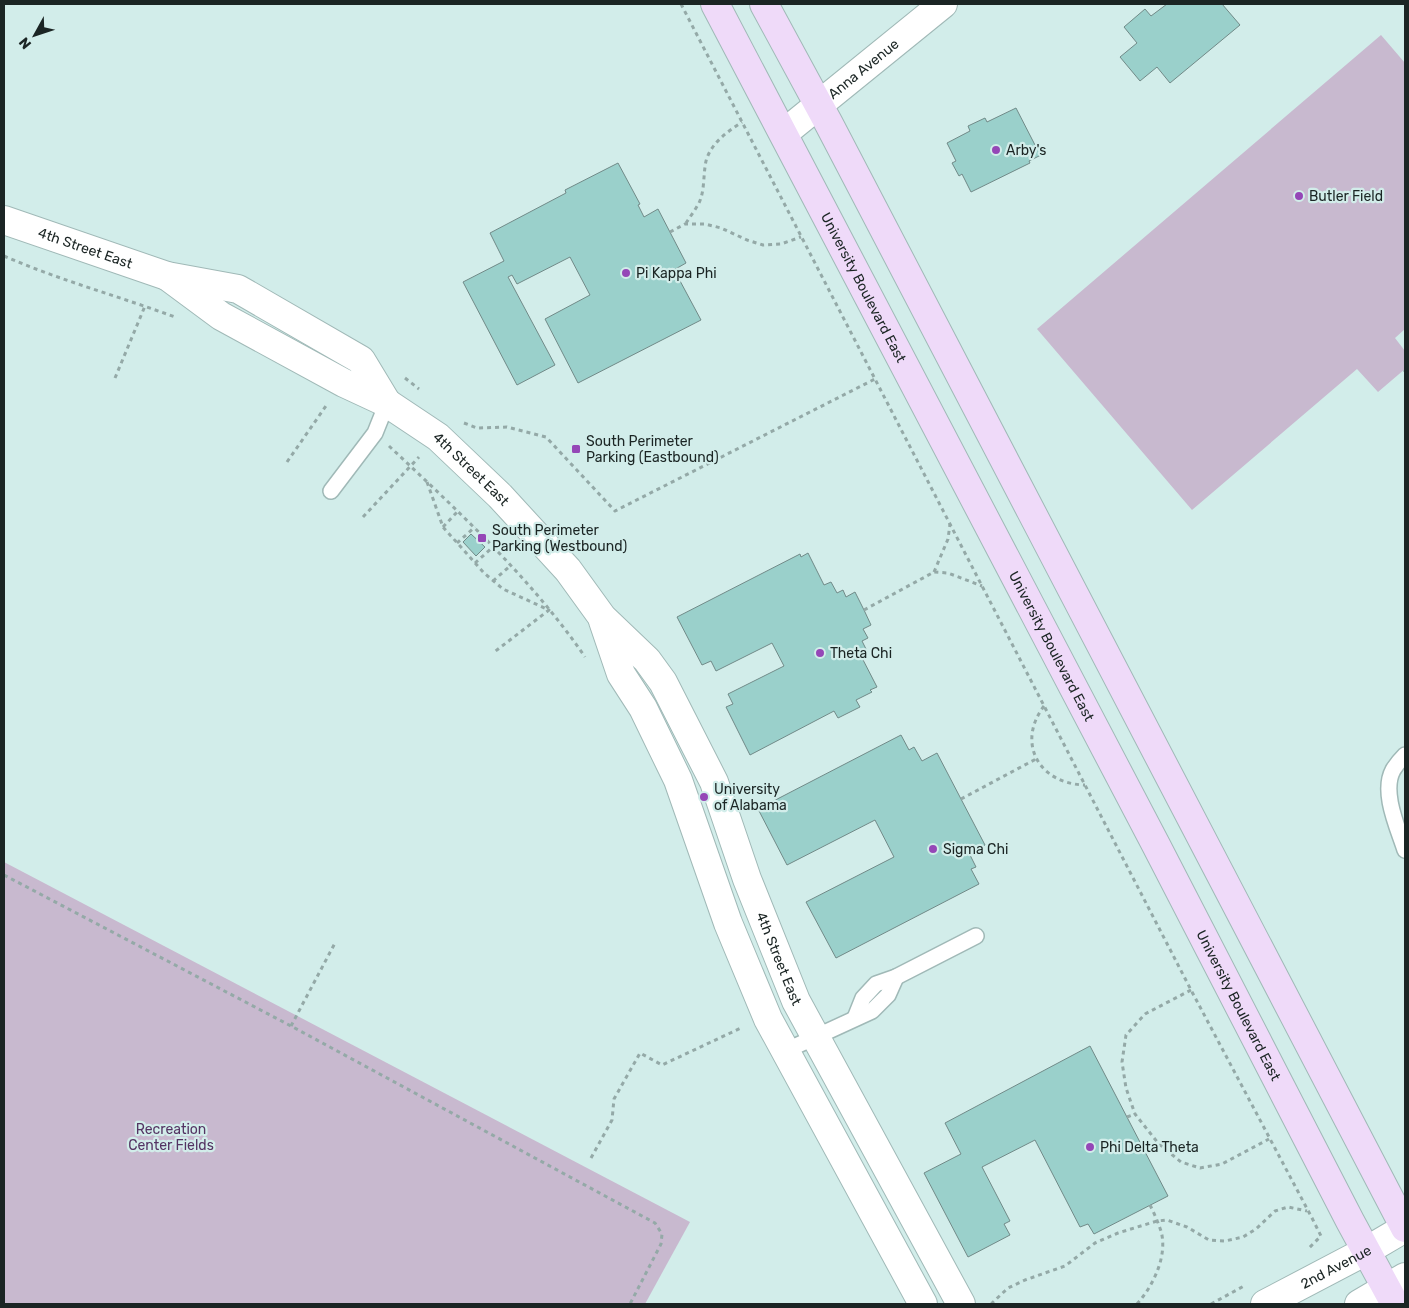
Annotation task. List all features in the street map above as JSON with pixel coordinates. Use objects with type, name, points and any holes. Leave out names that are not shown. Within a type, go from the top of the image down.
[{"type":"main road","name":"University Boulevard East","points":[[715,4],[1366,1251],[1396,1290]]},
{"type":"main road","points":[[764,4],[1405,1228]]},
{"type":"street","name":"Anna Avenue","points":[[784,133],[943,4]]},
{"type":"street","name":"4th Street East","points":[[4,220],[167,276],[238,289],[361,360],[388,402],[438,437],[500,496],[568,570],[602,617],[647,660],[663,682],[714,782],[747,879],[796,1001],[961,1304]]},
{"type":"street","name":"4th Street East","points":[[602,617],[621,674],[643,708],[678,780],[728,922],[768,1019],[923,1304]]},
{"type":"street","name":"2nd Avenue","points":[[1265,1304],[1366,1251],[1405,1228]]},
{"type":"street","points":[[1360,1304],[1396,1290]]},
{"type":"lane","points":[[331,491],[375,433],[388,402]]},
{"type":"lane","points":[[1405,755],[1393,770],[1389,784],[1389,796],[1405,850]]},
{"type":"lane","points":[[785,1051],[855,1018],[863,998],[876,984],[896,977],[976,936]]},
{"type":"path","points":[[681,4],[1191,990],[1321,1236]]},
{"type":"path","points":[[686,224],[699,203],[705,184],[706,161],[714,146],[725,134],[742,122]]},
{"type":"path","points":[[670,232],[686,224],[705,224],[721,228],[763,245],[780,244],[802,236]]},
{"type":"path","points":[[4,256],[44,273],[176,317]]},
{"type":"path","points":[[116,378],[144,306]]},
{"type":"path","points":[[363,517],[455,418],[477,428],[507,427],[546,437],[615,511],[875,379]]},
{"type":"path","points":[[322,397],[336,407]]},
{"type":"path","points":[[287,462],[328,402]]},
{"type":"path","points":[[375,433],[458,511],[493,547],[568,633],[590,665]]},
{"type":"path","points":[[427,482],[443,527],[475,563],[504,589],[549,610]]},
{"type":"path","points":[[443,527],[458,511]]},
{"type":"path","points":[[934,572],[948,539],[950,524]]},
{"type":"path","points":[[457,543],[475,528]]},
{"type":"path","points":[[475,563],[493,547]]},
{"type":"path","points":[[493,581],[510,566]]},
{"type":"path","points":[[864,610],[934,572],[948,573],[982,586]]},
{"type":"path","points":[[493,653],[549,610]]},
{"type":"path","points":[[1044,706],[1037,715],[1032,731],[1032,748],[1036,759],[1052,776],[1068,783],[1085,784]]},
{"type":"path","points":[[961,799],[1036,759]]},
{"type":"path","points":[[4,875],[291,1026],[655,1223],[662,1234],[661,1244],[630,1304]]},
{"type":"path","points":[[291,1026],[334,943]]},
{"type":"path","points":[[1191,990],[1145,1014],[1126,1035],[1122,1062],[1126,1088],[1135,1114],[1158,1143],[1173,1156],[1181,1162],[1200,1168],[1222,1164],[1270,1139]]},
{"type":"path","points":[[591,1158],[612,1120],[614,1098],[640,1053],[662,1065],[749,1024]]},
{"type":"path","points":[[1127,1118],[1135,1114]]},
{"type":"path","points":[[1136,1304],[1144,1296],[1154,1280],[1160,1261],[1161,1232],[1150,1205]]},
{"type":"path","points":[[992,1304],[1008,1288],[1065,1266],[1095,1243],[1118,1233],[1157,1221],[1168,1220],[1187,1227],[1209,1240],[1225,1241],[1243,1237],[1256,1229],[1275,1211],[1288,1207],[1308,1211]]},
{"type":"green space","name":"Butler Field","points":[[1381,35],[1405,63],[1405,329],[1395,338],[1405,351],[1405,369],[1378,392],[1357,369],[1192,510],[1037,329]]},
{"type":"green space","name":"Recreation Center Fields","points":[[4,862],[690,1222],[645,1304],[4,1304]]},
{"type":"building","points":[[1167,4],[1222,4],[1240,25],[1170,83],[1157,67],[1140,81],[1120,57],[1137,43],[1124,27],[1145,9],[1151,16]]},
{"type":"building","name":"Arby's","points":[[1016,108],[1035,145],[1038,144],[1043,154],[1029,161],[1030,163],[971,192],[962,174],[959,176],[952,163],[956,161],[947,143],[970,131],[968,126],[985,118],[987,122]]},
{"type":"building","name":"Pi Kappa Phi","points":[[618,163],[640,204],[638,205],[644,217],[658,209],[686,263],[672,271],[677,280],[679,279],[701,320],[578,383],[545,319],[590,295],[570,257],[517,284],[512,275],[508,277],[555,365],[517,385],[463,282],[504,261],[490,233],[566,193],[565,190]]},
{"type":"building","points":[[471,534],[485,547],[476,556],[463,542]]},
{"type":"building","name":"Theta Chi","points":[[808,553],[824,585],[831,582],[837,593],[843,590],[846,597],[855,592],[871,625],[863,629],[868,638],[862,641],[867,651],[860,654],[877,687],[870,690],[872,692],[856,700],[860,707],[838,718],[834,711],[750,755],[726,707],[733,704],[728,694],[784,666],[772,643],[716,671],[711,661],[702,665],[677,617],[800,554],[801,557]]},
{"type":"building","name":"Sigma Chi","points":[[901,735],[909,750],[914,747],[922,761],[937,753],[985,845],[969,853],[976,867],[971,869],[979,884],[836,958],[806,902],[894,857],[875,820],[787,865],[758,809]]},
{"type":"building","name":"Phi Delta Theta","points":[[1090,1046],[1168,1196],[1094,1234],[1088,1224],[1080,1227],[1035,1140],[982,1167],[1010,1221],[1004,1224],[1010,1235],[968,1257],[924,1173],[961,1154],[945,1123]]},
{"type":"place","name":"Arby's","points":[[996,150]]},
{"type":"place","name":"Butler Field","points":[[1299,196]]},
{"type":"place","name":"Pi Kappa Phi","points":[[626,273]]},
{"type":"place","name":"South Perimeter Parking (Eastbound)","points":[[576,449]]},
{"type":"place","name":"South Perimeter Parking (Westbound)","points":[[482,538]]},
{"type":"place","name":"Theta Chi","points":[[820,653]]},
{"type":"place","name":"University of Alabama","points":[[704,797]]},
{"type":"place","name":"Sigma Chi","points":[[933,849]]},
{"type":"place","name":"Phi Delta Theta","points":[[1090,1147]]}]
